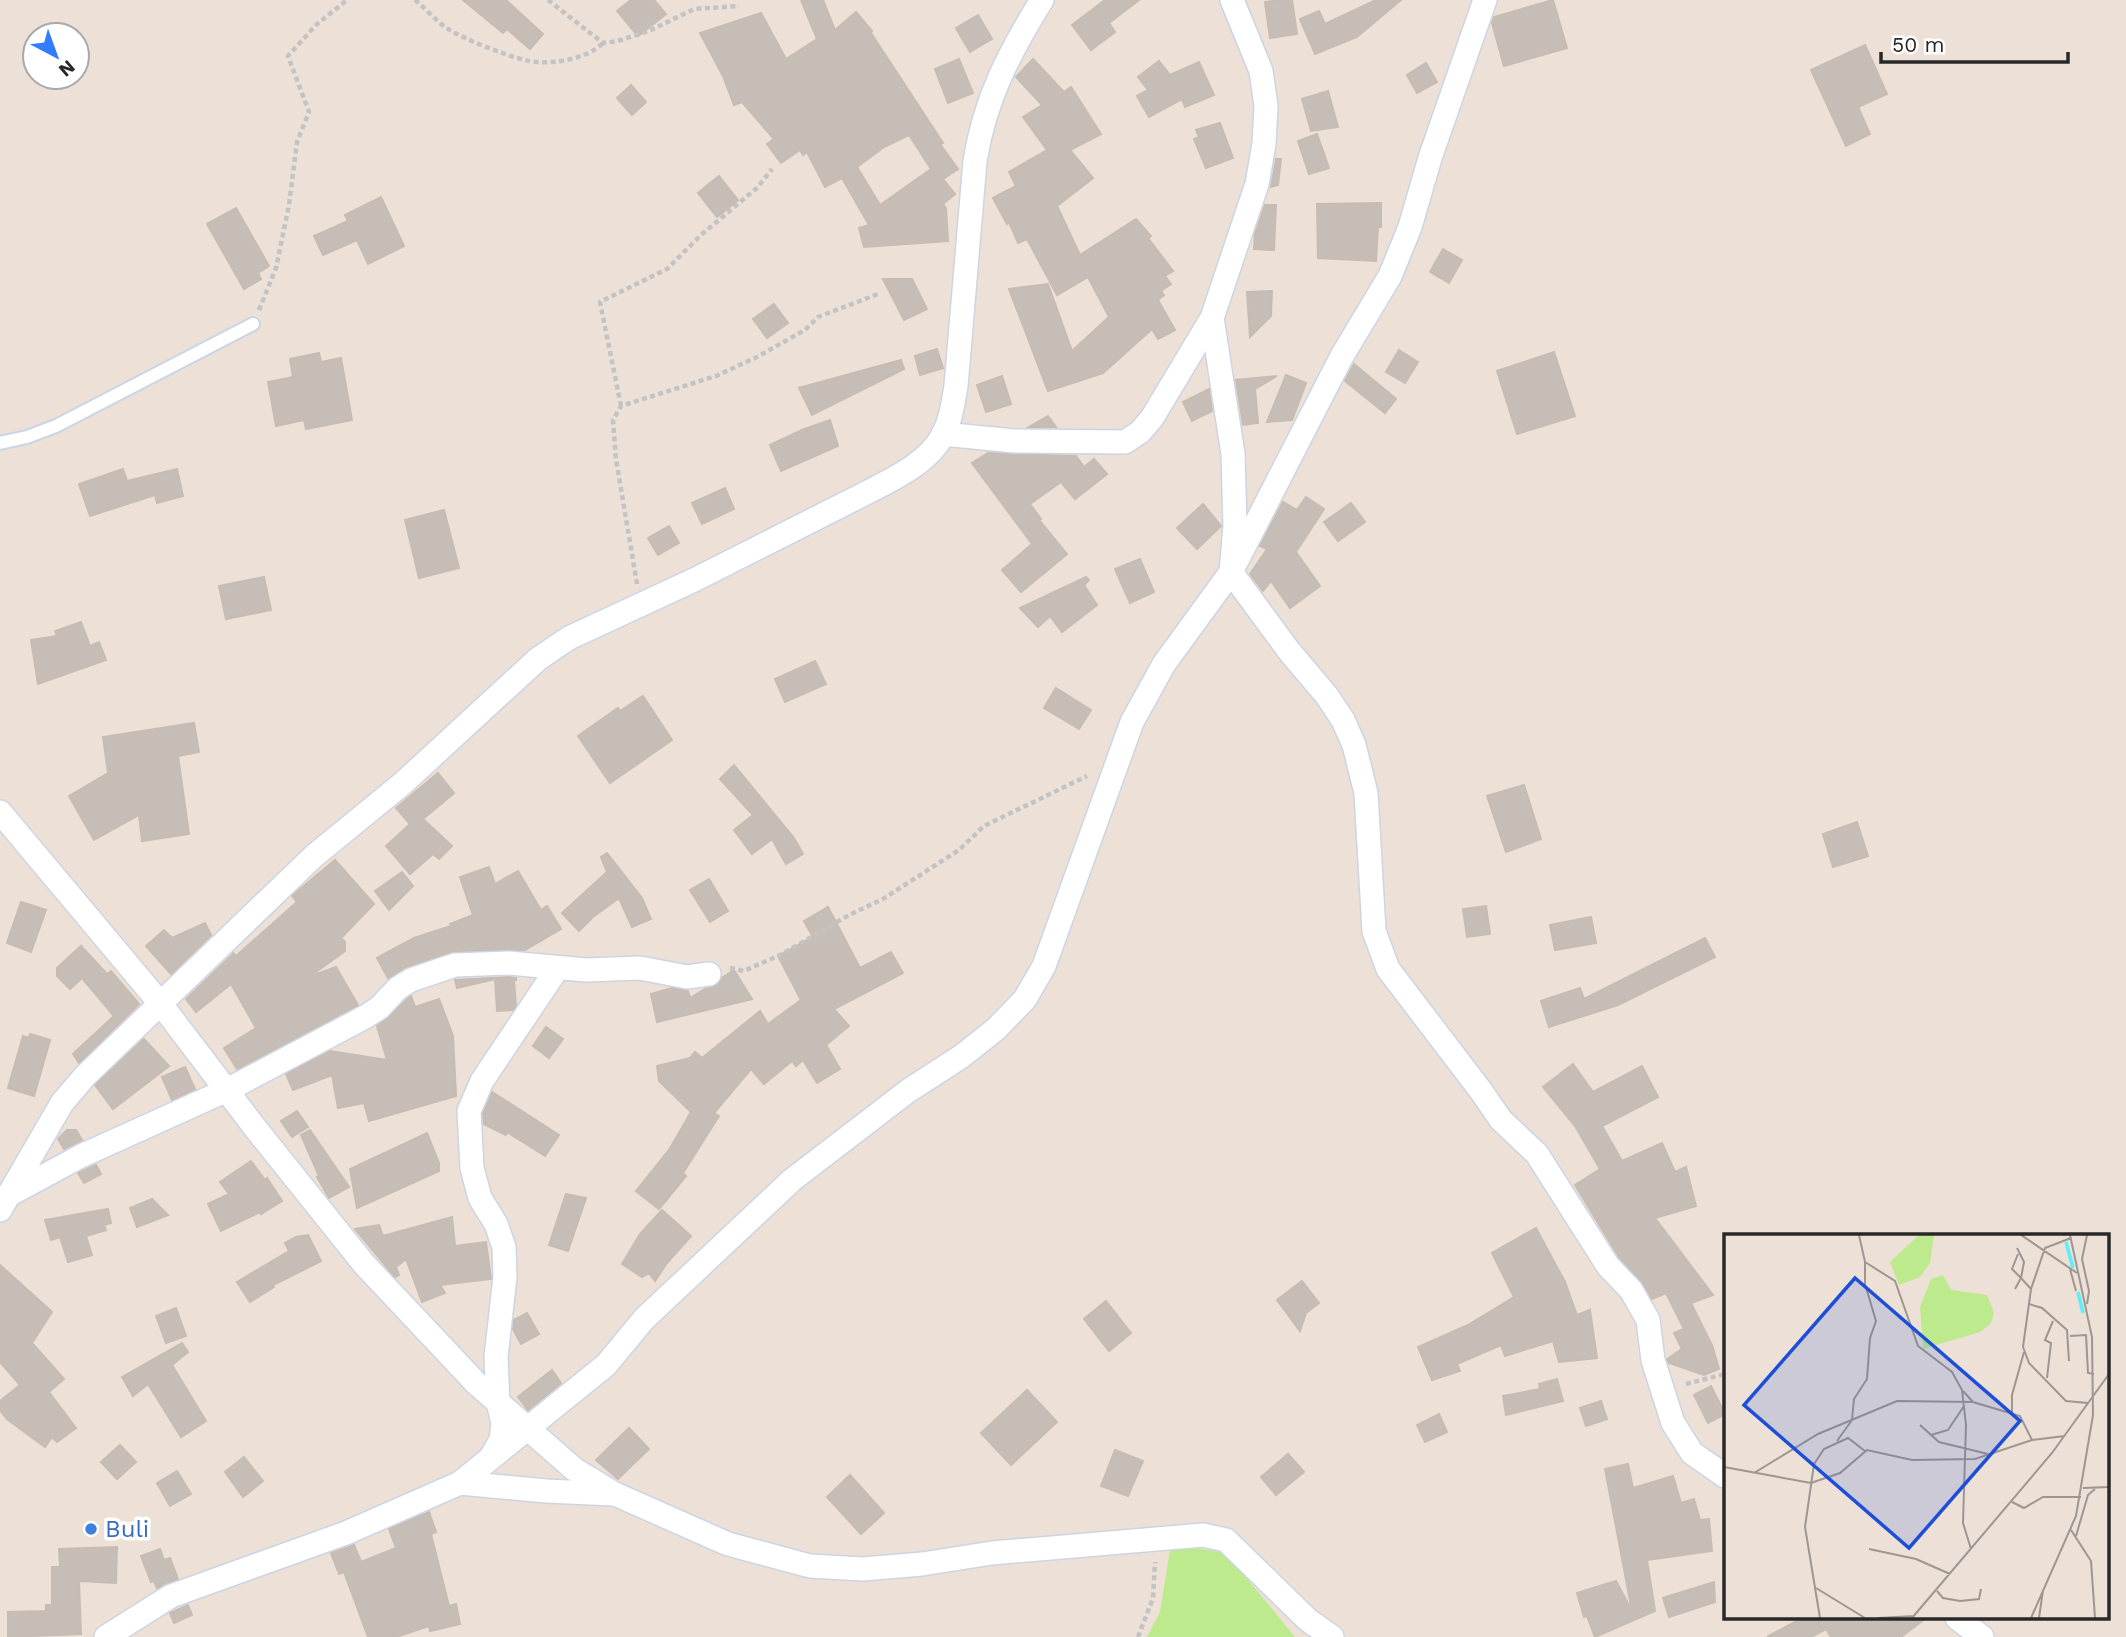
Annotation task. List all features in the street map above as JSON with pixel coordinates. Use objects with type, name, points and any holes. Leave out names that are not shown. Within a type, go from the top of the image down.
[{"type":"street","points":[[4,1203],[62,1103],[85,1076],[314,856],[402,784],[538,659],[569,638],[694,580],[896,477],[934,448],[943,434],[956,386],[975,161],[980,132],[1005,63],[1042,0]]},
{"type":"street","points":[[943,434],[1014,441],[1125,442],[1140,432],[1152,418],[1212,318],[1257,184],[1264,144],[1266,106],[1261,71],[1232,0]]},
{"type":"street","points":[[106,1637],[171,1596],[346,1533],[460,1483],[606,1365],[645,1319],[792,1180],[908,1091],[962,1056],[996,1029],[1025,999],[1044,966],[1132,722],[1158,674],[1231,572],[1342,356],[1390,276],[1410,227],[1430,158],[1485,0]]},
{"type":"street","points":[[1212,318],[1233,454],[1235,526],[1231,572],[1338,712],[1354,745],[1366,793],[1374,931],[1388,970],[1501,1120],[1537,1154],[1608,1266],[1631,1290],[1648,1320],[1653,1360],[1673,1423],[1692,1453],[1724,1475]]},
{"type":"street","points":[[0,812],[160,1003],[364,1264],[476,1383],[574,1469],[615,1494],[728,1544],[810,1566],[863,1569],[992,1553],[1203,1535],[1226,1540],[1308,1620],[1332,1637]]},
{"type":"street","points":[[4,1203],[81,1156],[227,1090],[365,1017],[411,980],[454,965],[509,963],[586,971],[640,968],[687,977],[709,974]]},
{"type":"street","points":[[487,1462],[501,1440],[503,1423],[498,1402],[496,1357],[505,1277],[504,1247],[496,1224],[480,1198],[472,1168],[469,1111],[482,1082],[557,969]]},
{"type":"street","points":[[460,1483],[615,1494]]},
{"type":"street","points":[[1960,1620],[1982,1637]]},
{"type":"lane","points":[[0,443],[27,437],[56,426],[253,324]]},
{"type":"path","points":[[253,324],[276,268],[298,142],[309,112],[288,56],[316,25],[347,0]]},
{"type":"path","points":[[415,0],[447,28],[527,61],[559,61],[596,50],[603,43],[650,30],[694,9],[739,6]]},
{"type":"path","points":[[548,0],[603,43]]},
{"type":"path","points":[[645,603],[636,580],[616,458],[613,420],[621,406],[600,302],[667,269],[701,235],[757,188],[772,169]]},
{"type":"path","points":[[621,406],[716,376],[805,330],[818,317],[878,294]]},
{"type":"path","points":[[709,974],[733,967],[744,971],[782,954],[849,915],[883,899],[958,850],[984,826],[1118,759]]},
{"type":"path","points":[[1664,1389],[1724,1374]]},
{"type":"path","points":[[1138,1637],[1153,1598],[1157,1540]]},
{"type":"green space","points":[[1171,1544],[1226,1553],[1295,1637],[1147,1637],[1160,1612]]},
{"type":"building","points":[[463,0],[506,0],[543,34],[530,49],[507,29],[503,33]]},
{"type":"building","points":[[631,0],[654,0],[666,14],[638,36],[617,11]]},
{"type":"building","points":[[801,0],[823,0],[835,30],[856,12],[872,31],[958,169],[943,179],[955,194],[943,204],[946,208],[948,241],[864,247],[859,228],[869,225],[842,178],[825,187],[807,152],[803,155],[800,150],[781,163],[767,144],[774,139],[742,102],[734,105],[723,76],[700,33],[761,13],[786,59],[817,39]],"holes":[[[909,135],[931,169],[880,205],[857,167],[884,147]]]},
{"type":"building","points":[[1105,0],[1139,0],[1109,23],[1115,32],[1091,50],[1072,25]]},
{"type":"building","points":[[1292,0],[1297,34],[1270,38],[1265,2]]},
{"type":"building","points":[[1376,0],[1401,0],[1357,37],[1315,54],[1300,19],[1319,11],[1325,24]]},
{"type":"building","points":[[1553,0],[1567,48],[1504,66],[1492,23],[1494,17]]},
{"type":"building","points":[[978,15],[992,39],[970,52],[956,28]]},
{"type":"building","points":[[1865,45],[1887,94],[1858,107],[1870,134],[1846,146],[1811,70]]},
{"type":"building","points":[[959,59],[973,93],[948,103],[935,69]]},
{"type":"building","points":[[1033,59],[1064,92],[1071,87],[1101,134],[1070,150],[1093,178],[1057,206],[1080,255],[1136,219],[1151,236],[1148,238],[1173,271],[1165,276],[1171,284],[1161,291],[1164,295],[1158,300],[1175,330],[1158,339],[1152,329],[1103,373],[1048,391],[1009,289],[1048,284],[1072,351],[1109,317],[1088,277],[1057,295],[1027,239],[1018,243],[1009,222],[1007,224],[993,198],[1016,186],[1009,172],[1047,150],[1023,117],[1042,105],[1016,77]]},
{"type":"building","points":[[1159,61],[1170,75],[1199,62],[1214,95],[1185,107],[1182,99],[1149,117],[1137,96],[1148,90],[1138,77]]},
{"type":"building","points":[[1426,63],[1437,82],[1417,93],[1407,75]]},
{"type":"building","points":[[631,85],[646,102],[632,115],[617,98]]},
{"type":"building","points":[[1328,91],[1338,127],[1311,131],[1302,99]]},
{"type":"building","points":[[1220,123],[1233,158],[1206,168],[1194,139],[1199,137],[1196,130]]},
{"type":"building","points":[[1317,134],[1329,168],[1309,174],[1298,141]]},
{"type":"building","points":[[1276,159],[1281,159],[1278,185],[1271,187]]},
{"type":"building","points":[[719,176],[738,200],[717,217],[698,193]]},
{"type":"building","points":[[381,197],[404,246],[368,264],[357,240],[323,255],[314,236],[348,221],[345,215]]},
{"type":"building","points":[[1381,203],[1376,261],[1318,258],[1317,204]]},
{"type":"building","points":[[1265,205],[1276,205],[1274,250],[1254,249],[1255,234]]},
{"type":"building","points":[[236,208],[269,266],[258,273],[261,279],[244,289],[207,224]]},
{"type":"building","points":[[1443,249],[1462,260],[1449,283],[1430,272]]},
{"type":"building","points":[[883,279],[912,279],[927,309],[904,320]]},
{"type":"building","points":[[1272,291],[1271,316],[1250,337],[1247,292]]},
{"type":"building","points":[[774,304],[788,323],[767,338],[753,319]]},
{"type":"building","points":[[937,349],[943,368],[920,375],[915,356]]},
{"type":"building","points":[[1399,350],[1418,362],[1405,383],[1386,372]]},
{"type":"building","points":[[1554,352],[1575,416],[1517,434],[1497,371]]},
{"type":"building","points":[[319,353],[321,362],[341,358],[352,420],[306,429],[304,420],[276,426],[268,382],[293,377],[290,359]]},
{"type":"building","points":[[901,360],[904,369],[812,415],[799,388]]},
{"type":"building","points":[[1354,364],[1396,399],[1385,413],[1345,381]]},
{"type":"building","points":[[1286,375],[1306,383],[1292,420],[1267,422]]},
{"type":"building","points":[[1002,376],[1011,404],[986,412],[977,385]]},
{"type":"building","points":[[1277,376],[1255,389],[1258,423],[1243,425],[1236,380]]},
{"type":"building","points":[[1209,389],[1212,411],[1192,421],[1183,402]]},
{"type":"building","points":[[1048,416],[1056,427],[1029,427]]},
{"type":"building","points":[[830,420],[838,446],[781,471],[770,445]]},
{"type":"building","points":[[988,453],[1076,456],[1084,467],[1094,459],[1107,474],[1075,499],[1061,482],[1030,504],[1041,519],[1039,520],[1067,554],[1021,592],[1002,570],[1032,544],[972,463]]},
{"type":"building","points":[[123,469],[127,481],[177,469],[183,496],[157,503],[155,495],[90,516],[79,484]]},
{"type":"building","points":[[725,488],[734,509],[702,524],[692,503]]},
{"type":"building","points":[[1306,497],[1324,509],[1296,552],[1320,586],[1290,608],[1271,581],[1263,591],[1250,574],[1267,549],[1260,546],[1283,502],[1297,510]]},
{"type":"building","points":[[1351,503],[1365,522],[1338,541],[1324,522]]},
{"type":"building","points":[[1203,504],[1221,526],[1197,549],[1177,528]]},
{"type":"building","points":[[444,510],[459,568],[419,578],[405,520]]},
{"type":"building","points":[[669,526],[679,543],[658,555],[648,538]]},
{"type":"building","points":[[1140,559],[1154,592],[1130,603],[1115,569]]},
{"type":"building","points":[[264,577],[271,610],[226,619],[219,586]]},
{"type":"building","points":[[1086,577],[1089,580],[1084,585],[1097,605],[1062,632],[1050,616],[1038,627],[1020,608]]},
{"type":"building","points":[[81,622],[90,646],[99,642],[106,660],[38,684],[31,640],[57,636],[55,631]]},
{"type":"building","points":[[815,661],[826,684],[785,702],[775,679]]},
{"type":"building","points":[[1056,688],[1091,710],[1079,729],[1044,708]]},
{"type":"building","points":[[643,696],[672,740],[610,783],[578,736],[618,708],[620,711]]},
{"type":"building","points":[[194,723],[199,752],[178,756],[189,834],[142,841],[139,815],[94,840],[69,796],[108,773],[103,737]]},
{"type":"building","points":[[734,765],[794,838],[803,854],[786,864],[772,839],[752,854],[734,830],[753,815],[720,779]]},
{"type":"building","points":[[438,773],[454,793],[423,819],[452,846],[439,859],[433,854],[410,874],[386,846],[410,824],[396,808]]},
{"type":"building","points":[[1524,785],[1541,839],[1506,852],[1487,796]]},
{"type":"building","points":[[1857,822],[1868,856],[1833,867],[1823,834]]},
{"type":"building","points":[[607,853],[642,898],[651,919],[632,927],[619,898],[579,931],[562,913],[607,872],[601,857]]},
{"type":"building","points":[[335,860],[374,904],[341,938],[345,942],[345,951],[316,972],[317,974],[336,967],[358,1005],[237,1069],[224,1048],[256,1028],[231,984],[196,1012],[186,999],[233,953],[236,956],[297,902],[292,896]]},
{"type":"building","points":[[489,867],[495,884],[518,871],[541,910],[547,906],[561,929],[525,950],[451,952],[406,967],[388,978],[377,958],[414,938],[451,926],[450,924],[473,915],[460,877]]},
{"type":"building","points":[[402,872],[413,886],[389,910],[375,891]]},
{"type":"building","points":[[709,879],[728,911],[710,922],[690,890]]},
{"type":"building","points":[[21,902],[46,910],[31,952],[7,943]]},
{"type":"building","points":[[1486,906],[1490,934],[1467,937],[1463,909]]},
{"type":"building","points":[[828,907],[860,968],[891,952],[903,973],[834,1009],[849,1026],[826,1045],[840,1069],[817,1083],[803,1060],[796,1066],[792,1061],[764,1084],[751,1069],[714,1113],[719,1116],[683,1173],[686,1176],[659,1209],[636,1191],[669,1150],[691,1112],[659,1081],[657,1066],[690,1058],[695,1052],[702,1058],[760,1011],[768,1024],[801,1000],[778,956],[813,937],[804,921]]},
{"type":"building","points":[[1591,917],[1596,943],[1555,950],[1550,925]]},
{"type":"building","points":[[205,923],[211,935],[171,974],[146,946],[164,930],[172,938]]},
{"type":"building","points":[[1705,938],[1715,957],[1618,1005],[1549,1027],[1541,1001],[1580,988],[1584,999]]},
{"type":"building","points":[[81,946],[107,974],[111,971],[139,1004],[79,1063],[73,1054],[114,1016],[82,978],[70,989],[57,976],[57,968]]},
{"type":"building","points":[[734,970],[752,999],[657,1022],[651,994],[672,988],[688,991],[690,998],[717,985]]},
{"type":"building","points":[[516,978],[516,1006],[513,1010],[497,1011],[495,979],[457,988],[455,980]]},
{"type":"building","points":[[411,996],[415,1007],[439,999],[453,1036],[456,1096],[369,1121],[364,1103],[338,1108],[332,1075],[293,1090],[286,1074],[330,1051],[387,1060],[377,1026]]},
{"type":"building","points":[[546,1027],[563,1039],[549,1058],[533,1046]]},
{"type":"building","points":[[30,1034],[50,1040],[34,1096],[8,1088],[23,1036],[29,1038]]},
{"type":"building","points":[[144,1039],[169,1066],[113,1109],[95,1085]]},
{"type":"building","points":[[1573,1064],[1593,1092],[1642,1066],[1658,1097],[1602,1126],[1622,1161],[1662,1143],[1675,1172],[1686,1167],[1696,1206],[1655,1218],[1713,1295],[1691,1303],[1712,1345],[1719,1369],[1704,1375],[1669,1363],[1667,1359],[1682,1349],[1674,1333],[1684,1329],[1666,1293],[1652,1299],[1641,1281],[1619,1257],[1575,1185],[1600,1169],[1575,1126],[1543,1087]]},
{"type":"building","points":[[185,1067],[195,1089],[172,1100],[162,1077]]},
{"type":"building","points":[[492,1092],[559,1135],[545,1156],[507,1132],[506,1135],[484,1124],[483,1114]]},
{"type":"building","points":[[297,1111],[308,1127],[292,1137],[281,1121]]},
{"type":"building","points":[[67,1130],[76,1130],[82,1140],[64,1149],[58,1139]]},
{"type":"building","points":[[310,1130],[349,1187],[329,1198],[317,1177],[319,1176],[301,1135]]},
{"type":"building","points":[[427,1133],[439,1163],[439,1171],[357,1208],[350,1169]]},
{"type":"building","points":[[251,1161],[265,1180],[267,1178],[282,1201],[261,1214],[260,1212],[221,1231],[208,1204],[229,1194],[220,1182]]},
{"type":"building","points":[[96,1165],[101,1174],[84,1183],[78,1173]]},
{"type":"building","points":[[566,1194],[586,1198],[568,1251],[549,1245]]},
{"type":"building","points":[[152,1199],[168,1215],[137,1227],[130,1208]]},
{"type":"building","points":[[108,1209],[111,1223],[104,1225],[106,1230],[86,1236],[92,1255],[68,1262],[60,1237],[51,1240],[45,1220]]},
{"type":"building","points":[[662,1210],[691,1236],[655,1281],[649,1273],[642,1277],[622,1264],[640,1234]]},
{"type":"building","points":[[452,1217],[455,1246],[486,1242],[491,1279],[440,1285],[445,1293],[422,1302],[406,1259],[396,1267],[399,1275],[395,1277],[355,1229],[379,1225],[383,1236]]},
{"type":"building","points":[[1536,1228],[1565,1282],[1577,1315],[1590,1310],[1597,1358],[1559,1362],[1553,1341],[1505,1356],[1501,1345],[1457,1364],[1460,1371],[1432,1380],[1418,1347],[1468,1325],[1514,1297],[1492,1253]]},
{"type":"building","points":[[308,1235],[321,1261],[273,1285],[274,1287],[250,1302],[237,1282],[289,1251],[285,1243]]},
{"type":"building","points":[[0,1265],[52,1312],[32,1343],[64,1379],[49,1392],[76,1428],[57,1442],[52,1437],[45,1447],[7,1419],[0,1410],[0,1401],[20,1385],[0,1362]]},
{"type":"building","points":[[1302,1281],[1319,1303],[1306,1313],[1300,1331],[1277,1300]]},
{"type":"building","points":[[1106,1301],[1131,1333],[1109,1351],[1084,1319]]},
{"type":"building","points":[[176,1308],[186,1336],[166,1343],[156,1316]]},
{"type":"building","points":[[527,1313],[539,1334],[521,1344],[513,1329],[514,1320]]},
{"type":"building","points":[[182,1343],[188,1352],[172,1365],[206,1421],[181,1437],[148,1384],[133,1396],[122,1377]]},
{"type":"building","points":[[552,1370],[561,1383],[528,1410],[518,1397]]},
{"type":"building","points":[[1557,1379],[1563,1401],[1506,1415],[1503,1396],[1540,1389],[1539,1384]]},
{"type":"building","points":[[1711,1386],[1724,1415],[1708,1423],[1694,1395]]},
{"type":"building","points":[[1027,1390],[1057,1422],[1011,1465],[981,1433]]},
{"type":"building","points":[[1601,1401],[1607,1419],[1586,1426],[1580,1408]]},
{"type":"building","points":[[1439,1414],[1447,1432],[1425,1442],[1417,1425]]},
{"type":"building","points":[[629,1428],[649,1449],[618,1479],[596,1460]]},
{"type":"building","points":[[120,1445],[136,1462],[117,1479],[101,1462]]},
{"type":"building","points":[[1115,1450],[1143,1461],[1128,1496],[1101,1486]]},
{"type":"building","points":[[1288,1454],[1304,1472],[1276,1495],[1261,1477]]},
{"type":"building","points":[[244,1457],[263,1481],[243,1497],[225,1472]]},
{"type":"building","points":[[1628,1464],[1633,1488],[1673,1476],[1681,1503],[1694,1499],[1700,1520],[1709,1519],[1712,1551],[1647,1560],[1655,1611],[1595,1637],[1587,1616],[1584,1617],[1577,1593],[1616,1581],[1632,1611],[1605,1469]]},
{"type":"building","points":[[177,1471],[191,1494],[170,1506],[157,1483]]},
{"type":"building","points":[[850,1475],[884,1513],[861,1534],[827,1497]]},
{"type":"building","points":[[429,1512],[436,1532],[431,1534],[449,1606],[456,1604],[460,1624],[430,1631],[429,1626],[396,1637],[368,1637],[344,1572],[339,1574],[331,1553],[354,1545],[361,1562],[396,1548],[389,1529]]},
{"type":"building","points":[[117,1547],[116,1583],[79,1581],[81,1634],[8,1637],[8,1612],[46,1611],[46,1605],[52,1605],[52,1567],[60,1567],[59,1549]]},
{"type":"building","points":[[160,1549],[164,1560],[170,1558],[178,1579],[157,1588],[154,1581],[151,1582],[141,1556]]},
{"type":"building","points":[[1714,1582],[1715,1602],[1669,1617],[1663,1598]]},
{"type":"building","points":[[188,1605],[192,1615],[174,1623],[170,1613]]},
{"type":"building","points":[[1798,1620],[1923,1620],[1901,1637],[1831,1637],[1826,1629],[1811,1637],[1767,1637]]},
{"type":"place","name":"Buli","points":[[91,1529]]}]
